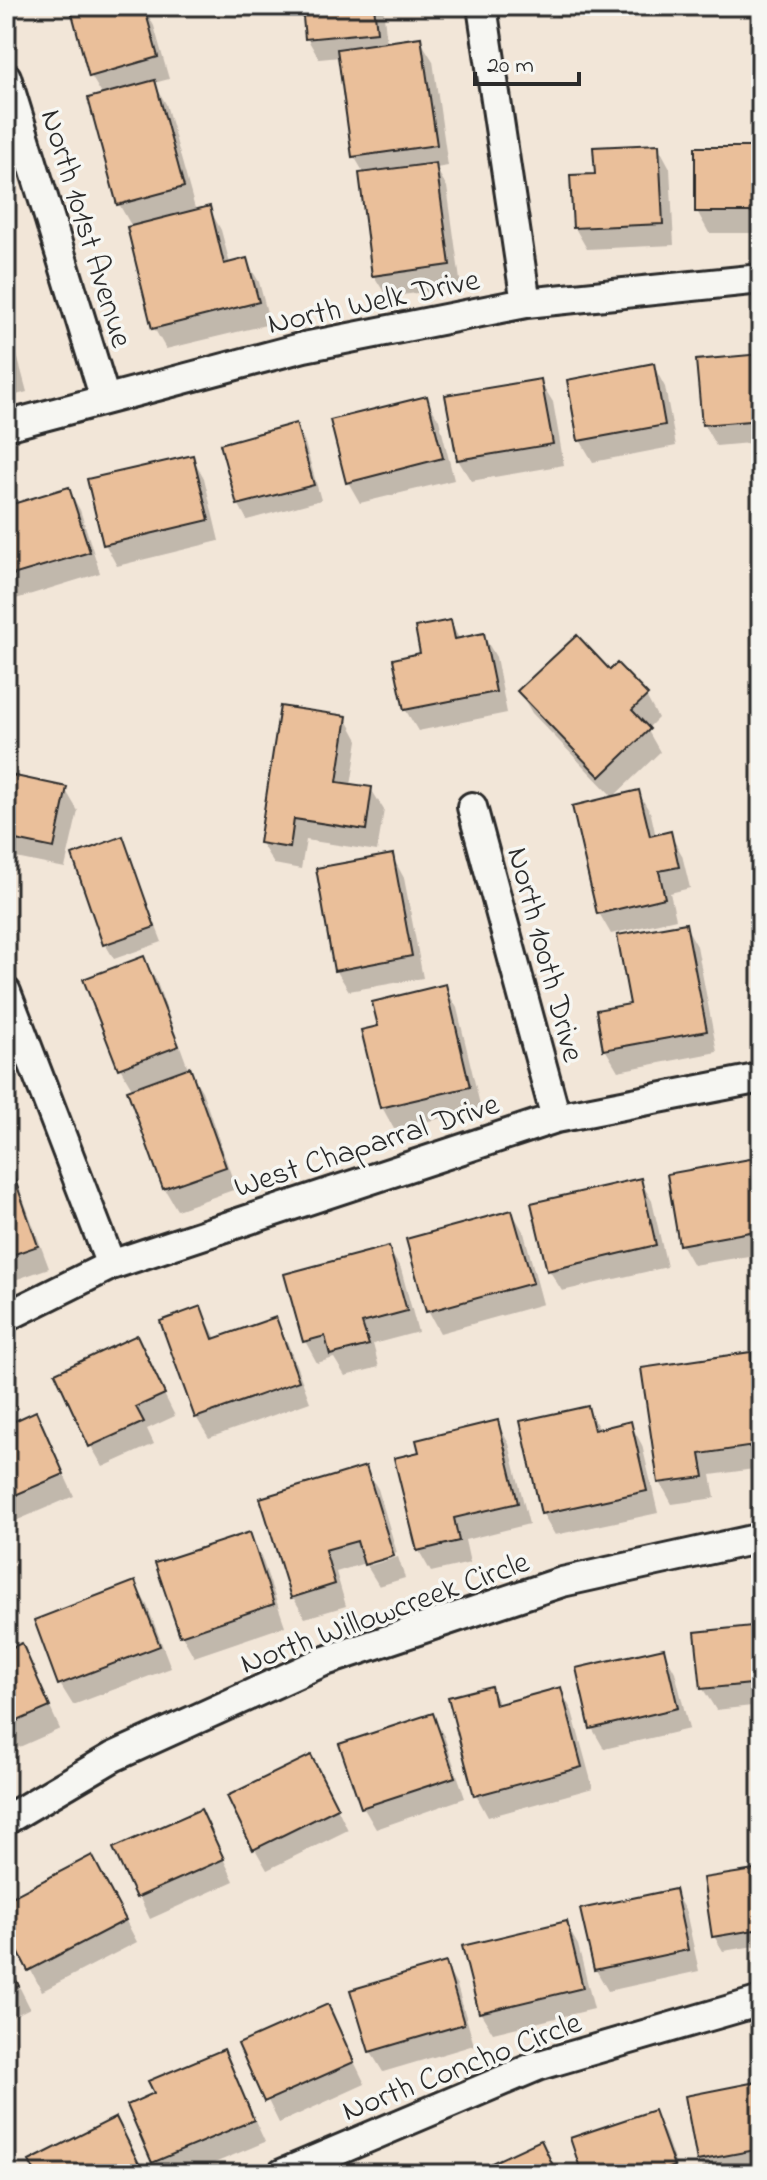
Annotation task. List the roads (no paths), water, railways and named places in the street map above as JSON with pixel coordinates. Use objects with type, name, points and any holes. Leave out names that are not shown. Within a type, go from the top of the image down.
[{"type":"street","points":[[482,6],[526,303]]},
{"type":"street","name":"North 101st Avenue","points":[[6,77],[105,399]]},
{"type":"street","name":"North Welk Drive","points":[[6,426],[304,347],[526,303],[761,279]]},
{"type":"street","name":"North 100th Drive","points":[[472,807],[556,1118]]},
{"type":"street","points":[[6,992],[111,1265]]},
{"type":"street","name":"West Chaparral Drive","points":[[6,1317],[111,1265],[556,1118],[761,1078]]},
{"type":"street","name":"North Willowcreek Circle","points":[[6,1820],[113,1757],[322,1662],[562,1582],[761,1538]]},
{"type":"street","name":"North Concho Circle","points":[[282,2174],[537,2066],[761,2001]]}]
